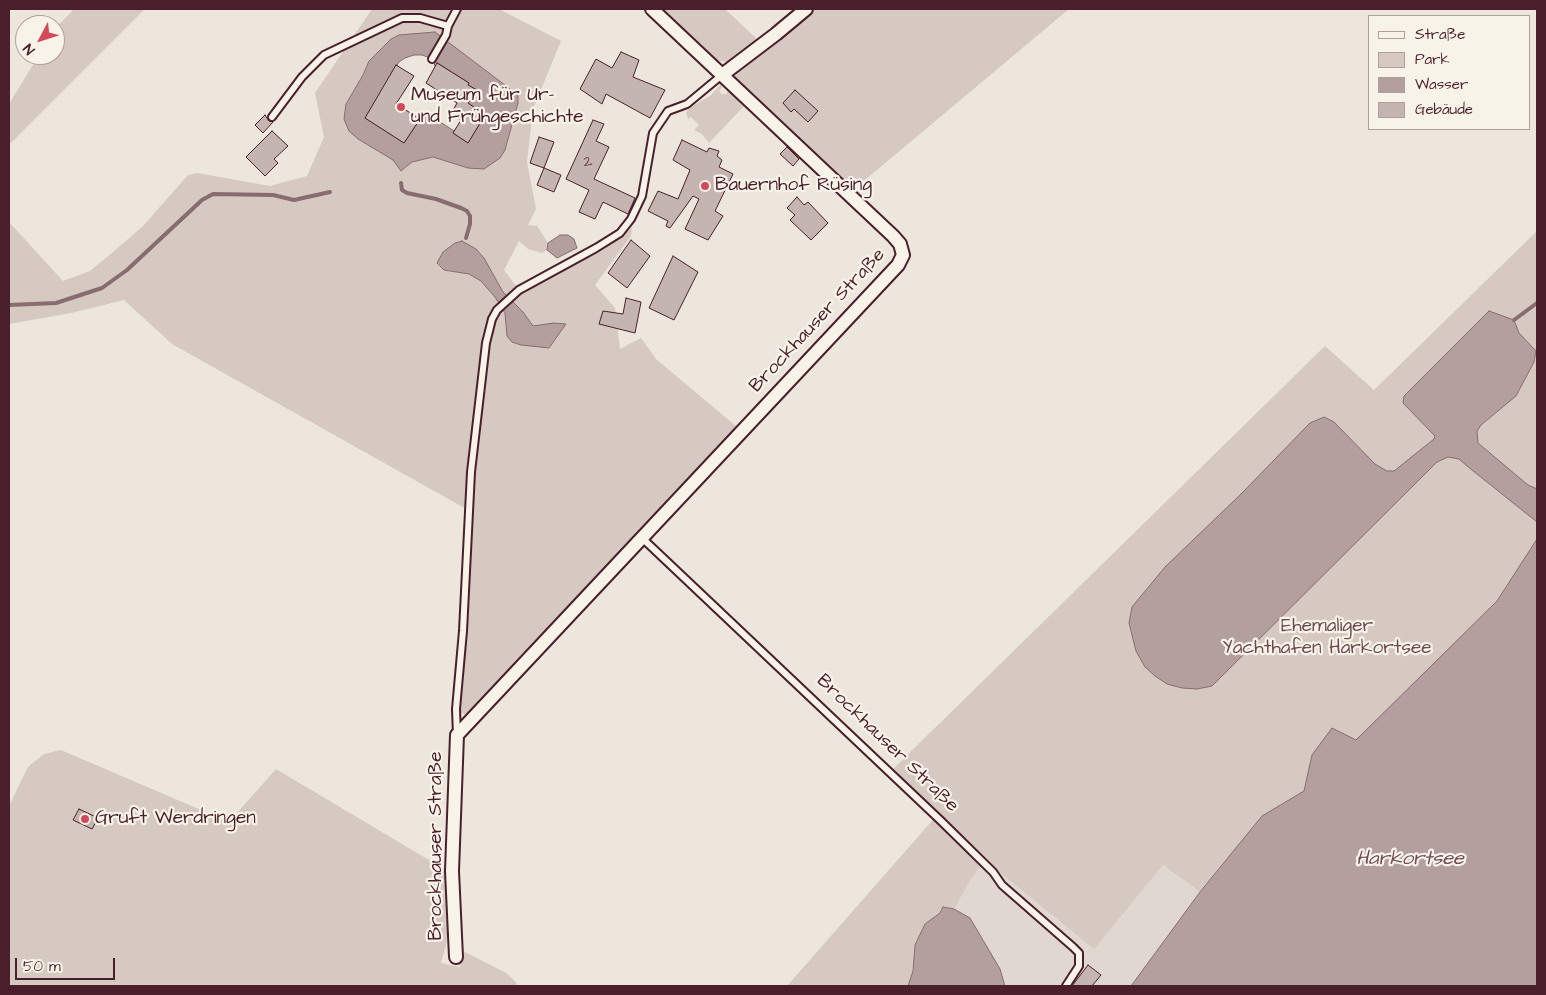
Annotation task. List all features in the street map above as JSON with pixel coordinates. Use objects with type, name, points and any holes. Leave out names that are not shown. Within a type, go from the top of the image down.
[{"type":"street","name":"Brockhauser Straße","points":[[456,957],[452,872],[456,735],[898,265],[902,255],[900,244],[893,236],[652,9]]},
{"type":"street","points":[[722,75],[806,9]]},
{"type":"lane","points":[[432,59],[446,35],[448,26],[457,9]]},
{"type":"lane","points":[[272,117],[302,77],[324,55],[402,18],[420,18],[448,26]]},
{"type":"lane","points":[[456,735],[456,709],[464,622],[471,472],[489,329],[497,310],[512,295],[620,233],[631,219],[642,196],[653,133],[668,111],[687,104],[722,75]]},
{"type":"lane","name":"Brockhauser Straße","points":[[642,537],[926,806],[993,872],[1002,885],[1079,953],[1079,966],[1066,986]]},
{"type":"shaded area","points":[[985,859],[1094,948],[1163,865],[1200,892],[1131,986],[1005,986],[1000,969],[954,909]]},
{"type":"green space","points":[[74,9],[145,9],[9,145],[9,104],[33,65],[65,65],[65,18]]},
{"type":"green space","points":[[372,9],[499,9],[561,41],[533,109],[527,162],[536,209],[528,225],[537,226],[548,243],[547,250],[542,253],[528,249],[519,241],[504,270],[522,294],[533,286],[602,251],[632,228],[631,236],[595,285],[615,308],[620,349],[641,338],[656,359],[737,427],[466,715],[460,712],[459,706],[467,624],[474,469],[487,365],[482,364],[468,510],[172,344],[124,300],[71,313],[9,324],[9,222],[63,281],[90,271],[143,226],[188,175],[197,173],[270,186],[307,176],[324,137],[315,93]],"holes":[[[399,35],[518,95],[518,103],[505,150],[468,168],[433,157],[411,162],[404,170],[393,160],[358,139],[346,104],[369,61],[391,39]]]},
{"type":"green space","points":[[661,9],[725,9],[759,41],[734,59],[728,62],[720,61],[715,59]]},
{"type":"green space","points":[[813,9],[1069,9],[853,190],[735,77],[736,73]]},
{"type":"green space","points":[[721,84],[722,87],[719,91],[722,94],[727,94],[729,88],[746,104],[709,143],[702,134],[694,130],[699,125],[691,117],[688,119],[686,112],[692,106],[710,96]]},
{"type":"green space","name":"Ehemaliger Yachthafen Harkortsee","points":[[1537,231],[1537,826],[1246,836],[1200,892],[1163,865],[1094,949],[985,860],[971,879],[954,909],[943,907],[940,913],[925,924],[915,945],[913,971],[908,986],[787,986],[938,814],[892,770],[1325,346],[1374,390]]},
{"type":"green space","points":[[61,750],[229,822],[276,769],[449,872],[447,941],[441,963],[460,967],[463,951],[506,973],[516,982],[517,986],[9,986],[9,806],[28,767],[44,754]]},
{"type":"water","points":[[435,32],[518,95],[518,103],[505,150],[500,158],[484,169],[468,168],[433,157],[412,162],[401,171],[393,160],[358,139],[349,131],[344,119],[346,104],[369,61],[391,39],[399,35]],"holes":[[[414,55],[422,55],[433,59],[435,66],[438,63],[469,83],[468,85],[474,89],[475,93],[468,103],[485,116],[468,142],[425,112],[404,143],[365,118],[399,62]]]},
{"type":"water","points":[[560,235],[568,235],[574,239],[577,248],[557,258],[547,250],[548,243]]},
{"type":"water","points":[[462,241],[476,249],[484,258],[503,292],[523,312],[533,326],[554,323],[566,324],[549,348],[521,345],[512,342],[507,336],[505,313],[495,297],[481,281],[469,274],[444,270],[437,263],[443,252],[455,243]]},
{"type":"water","points":[[1489,311],[1514,320],[1519,333],[1536,351],[1534,362],[1516,396],[1481,425],[1477,431],[1478,443],[1528,485],[1537,489],[1537,522],[1459,459],[1448,457],[1437,462],[1212,686],[1197,689],[1167,684],[1145,667],[1136,651],[1129,623],[1132,607],[1165,567],[1242,493],[1310,423],[1324,417],[1334,422],[1375,464],[1387,471],[1394,471],[1434,439],[1435,436],[1403,403],[1404,396]]},
{"type":"water","name":"Harkortsee","points":[[1537,539],[1537,986],[1131,986],[1200,892],[1262,816],[1304,791],[1312,755],[1332,728],[1356,740],[1497,601]]},
{"type":"water","points":[[943,907],[954,909],[970,918],[1000,969],[1005,986],[908,986],[913,971],[915,945],[925,924],[940,913]]},
{"type":"building","points":[[621,52],[639,60],[633,77],[665,90],[650,118],[606,94],[602,104],[580,89],[596,59],[612,68]]},
{"type":"building","points":[[437,63],[477,90],[468,103],[485,115],[468,143],[453,133],[461,120],[451,114],[457,103],[426,83]]},
{"type":"building","points":[[396,65],[414,76],[396,104],[420,119],[404,143],[365,118]]},
{"type":"building","points":[[795,90],[818,111],[808,122],[794,109],[791,112],[783,103]]},
{"type":"building","points":[[265,115],[269,121],[273,122],[263,133],[255,125]]},
{"type":"building","points":[[593,120],[604,124],[596,141],[609,147],[594,179],[635,198],[628,214],[603,202],[595,219],[579,212],[589,190],[566,179]]},
{"type":"building","points":[[272,131],[288,146],[274,159],[278,163],[265,176],[246,157]]},
{"type":"building","points":[[539,137],[554,142],[544,168],[530,163]]},
{"type":"building","name":"Bauernhof Rüsing","points":[[682,140],[707,152],[709,148],[719,151],[717,156],[722,160],[719,167],[733,174],[715,211],[723,216],[708,240],[685,229],[699,199],[693,196],[670,228],[666,226],[668,221],[648,211],[658,191],[678,199],[690,170],[673,160]]},
{"type":"building","points":[[787,147],[799,159],[793,166],[780,154]]},
{"type":"building","points":[[544,168],[561,175],[554,192],[537,185]]},
{"type":"building","points":[[797,197],[804,205],[808,202],[828,223],[811,240],[790,220],[795,215],[787,208]]},
{"type":"building","points":[[631,240],[650,256],[627,288],[608,273]]},
{"type":"building","points":[[673,256],[698,272],[674,320],[649,308]]},
{"type":"building","points":[[626,298],[641,302],[635,333],[599,324],[603,311],[623,314]]},
{"type":"building","name":"Gruft Werdringen","points":[[79,809],[98,818],[92,829],[73,820]]},
{"type":"building","points":[[1088,965],[1101,975],[1092,986],[1072,986]]},
{"type":"waterway","points":[[401,183],[402,190],[407,193],[436,199],[467,211],[470,216],[470,224],[466,238]]},
{"type":"waterway","points":[[9,305],[56,303],[102,288],[127,270],[202,200],[213,194],[273,195],[294,200],[330,192]]},
{"type":"waterway","points":[[1514,320],[1537,303]]},
{"type":"place","name":"Museum für Ur- und Frühgeschichte","points":[[401,107]]},
{"type":"place","name":"Bauernhof Rüsing","points":[[705,186]]},
{"type":"place","name":"Gruft Werdringen","points":[[85,819]]}]
